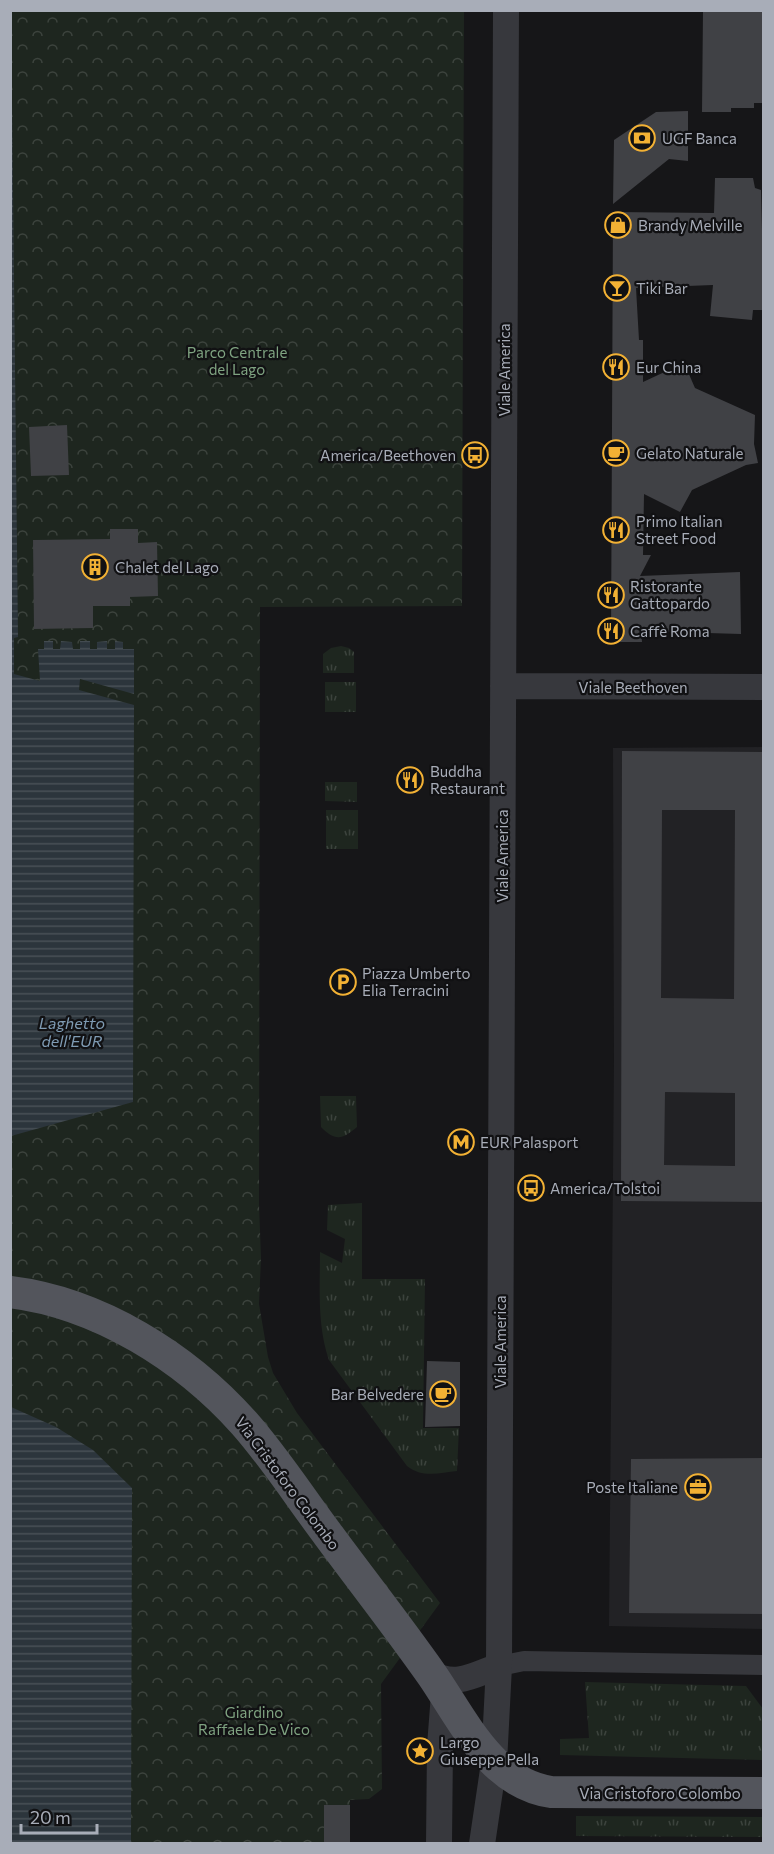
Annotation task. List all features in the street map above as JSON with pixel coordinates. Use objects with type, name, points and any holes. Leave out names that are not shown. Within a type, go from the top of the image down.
[{"type":"main road","name":"Via Cristoforo Colombo","points":[[10,1292],[50,1300],[96,1317],[142,1339],[195,1376],[231,1410],[266,1451],[438,1684],[482,1749],[506,1774],[540,1791],[551,1792],[764,1793]]},
{"type":"street","name":"Viale America","points":[[498,1666],[506,10]]},
{"type":"street","name":"Viale Beethoven","points":[[503,686],[764,687]]},
{"type":"street","points":[[439,1844],[438,1684],[456,1681],[498,1666],[524,1661],[764,1665]]},
{"type":"street","points":[[482,1844],[494,1763],[498,1666]]},
{"type":"shaded area","points":[[763,747],[763,1629],[609,1626],[614,1060],[613,748]]},
{"type":"green space","name":"Parco Centrale del Lago","points":[[11,11],[464,11],[462,606],[260,607],[259,1204],[261,1258],[259,1304],[268,1357],[273,1373],[297,1413],[440,1603],[381,1684],[382,1789],[369,1799],[350,1800],[350,1843],[11,1844]]},
{"type":"green space","points":[[341,646],[354,652],[354,673],[323,673],[323,654],[331,648]]},
{"type":"green space","points":[[325,682],[356,682],[356,712],[325,712]]},
{"type":"green space","points":[[325,782],[357,782],[357,802],[325,801]]},
{"type":"green space","points":[[326,810],[358,810],[358,849],[326,849]]},
{"type":"green space","points":[[320,1096],[356,1096],[357,1127],[339,1137],[326,1132],[321,1127]]},
{"type":"green space","points":[[362,1203],[362,1279],[425,1279],[423,1428],[459,1428],[457,1471],[425,1473],[407,1466],[329,1360],[321,1320],[320,1252],[342,1263],[345,1239],[327,1230],[328,1205]]},
{"type":"green space","points":[[585,1682],[746,1686],[763,1709],[763,1760],[560,1755],[560,1739],[589,1738]]},
{"type":"green space","points":[[576,1816],[763,1817],[763,1837],[576,1836]]},
{"type":"water","name":"Laghetto dell'EUR","points":[[11,11],[18,637],[14,638],[14,674],[40,681],[38,649],[44,649],[44,641],[53,641],[53,649],[60,649],[61,641],[72,642],[73,649],[80,649],[80,641],[90,641],[90,649],[97,649],[97,642],[107,641],[107,649],[115,649],[115,641],[123,642],[123,649],[134,649],[134,694],[80,679],[79,690],[134,705],[133,1102],[11,1136]]},
{"type":"water","points":[[11,1407],[56,1427],[93,1450],[132,1488],[131,1843],[11,1843]]},
{"type":"building","points":[[703,10],[762,10],[764,14],[762,103],[754,103],[754,108],[731,108],[731,112],[702,112]]},
{"type":"building","points":[[688,111],[688,161],[669,159],[613,204],[614,140],[656,112]]},
{"type":"building","points":[[715,178],[753,178],[755,188],[761,190],[764,310],[753,310],[752,320],[710,316],[713,285],[636,288],[639,340],[643,340],[643,382],[684,363],[695,388],[755,415],[754,444],[758,463],[746,465],[692,490],[680,512],[644,494],[643,555],[651,555],[640,576],[740,572],[741,634],[641,631],[642,642],[611,642],[613,212],[714,213]]},
{"type":"building","points":[[67,425],[69,475],[31,476],[29,427]]},
{"type":"building","name":"Chalet del Lago","points":[[110,529],[138,529],[138,543],[157,542],[158,596],[130,597],[130,606],[93,606],[93,628],[34,629],[33,540],[110,539]]},
{"type":"building","points":[[622,751],[764,752],[764,1202],[621,1201]],"holes":[[[662,810],[735,810],[734,999],[661,998]],[[665,1092],[735,1093],[735,1166],[664,1165]]]},
{"type":"building","name":"Bar Belvedere","points":[[427,1361],[460,1362],[460,1426],[425,1427]]},
{"type":"building","points":[[764,1458],[764,1614],[629,1613],[631,1459]]},
{"type":"building","points":[[324,1805],[350,1805],[350,1844],[324,1844]]},
{"type":"place","name":"UGF Banca","points":[[642,138]]},
{"type":"place","name":"Brandy Melville","points":[[618,225]]},
{"type":"place","name":"Tiki Bar","points":[[617,288]]},
{"type":"place","name":"Eur China","points":[[616,367]]},
{"type":"place","name":"Gelato Naturale","points":[[616,453]]},
{"type":"place","name":"America/Beethoven","points":[[475,455]]},
{"type":"place","name":"Primo Italian Street Food","points":[[616,530]]},
{"type":"place","name":"Chalet del Lago","points":[[95,567]]},
{"type":"place","name":"Ristorante Gattopardo","points":[[611,595]]},
{"type":"place","name":"Caffè Roma","points":[[611,631]]},
{"type":"place","name":"Buddha Restaurant","points":[[410,780]]},
{"type":"place","name":"Piazza Umberto Elia Terracini","points":[[343,982]]},
{"type":"place","name":"EUR Palasport","points":[[461,1142]]},
{"type":"place","name":"America/Tolstoi","points":[[531,1188]]},
{"type":"place","name":"Bar Belvedere","points":[[443,1394]]},
{"type":"place","name":"Poste Italiane","points":[[698,1487]]},
{"type":"place","name":"Largo Giuseppe Pella","points":[[420,1751]]},
{"type":"park label","name":"Giardino Raffaele De Vico","points":[[254,1720]]}]
